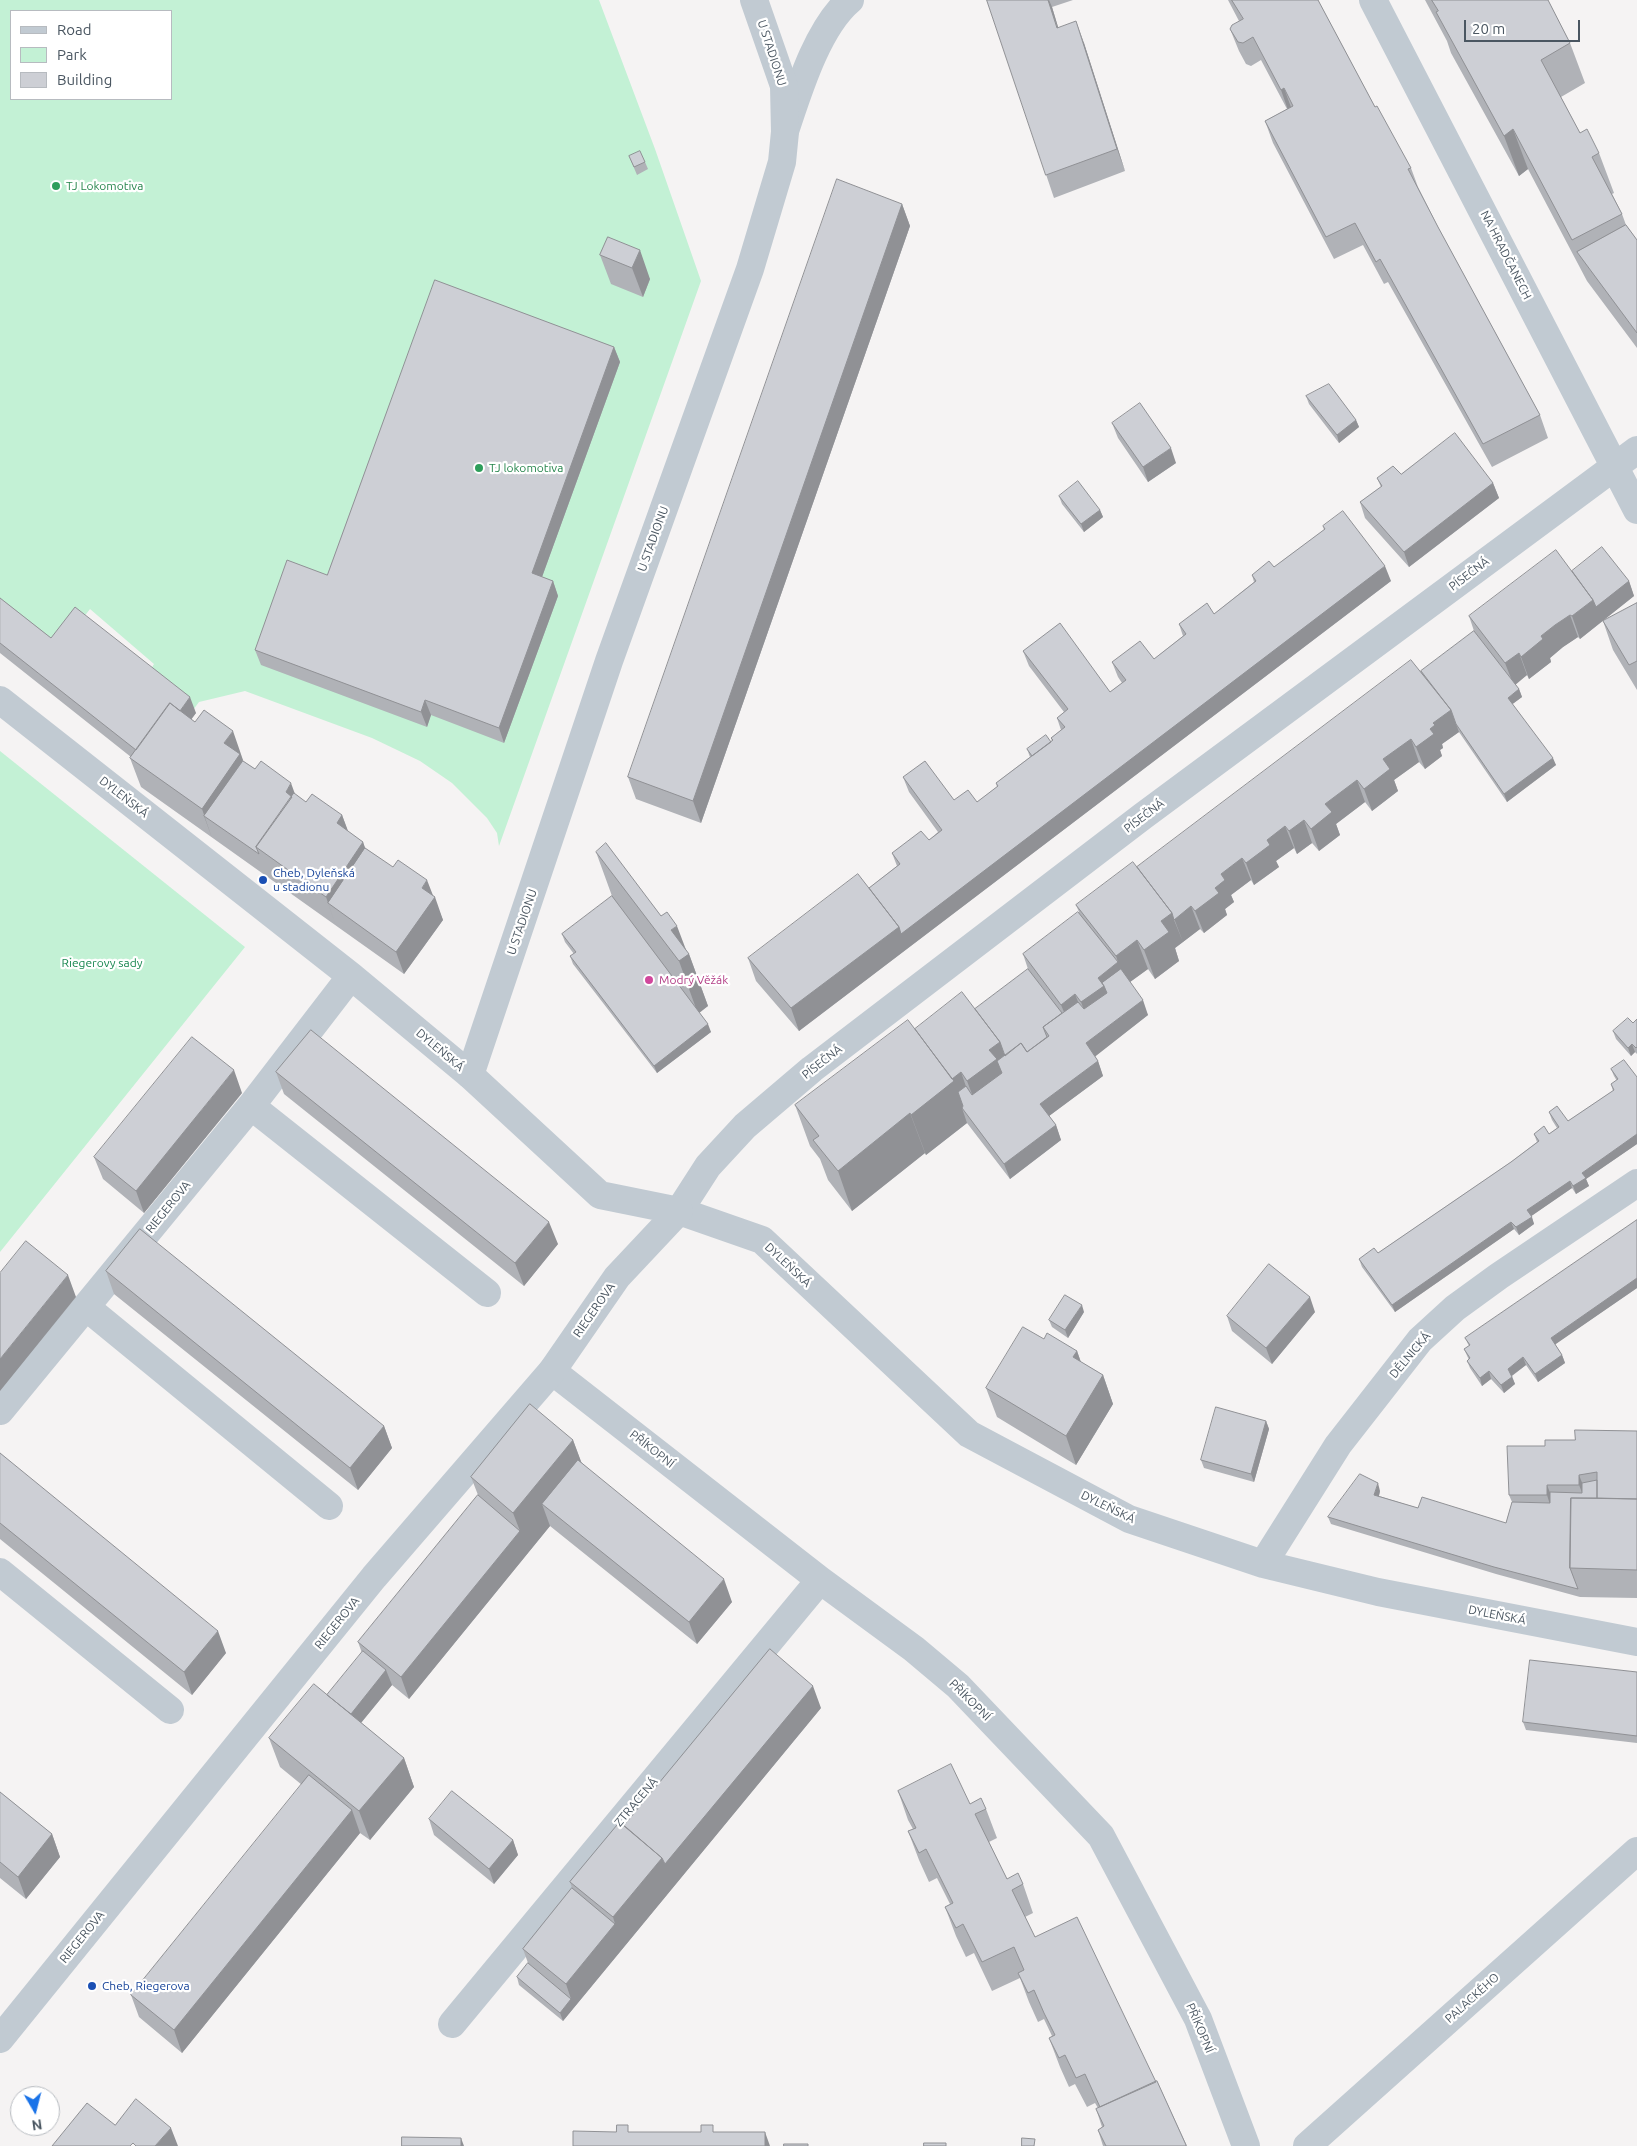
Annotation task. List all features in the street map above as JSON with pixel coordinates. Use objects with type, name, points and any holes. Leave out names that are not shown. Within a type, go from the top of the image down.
[{"type":"street","name":"U STADIONU","points":[[470,1075],[613,652],[750,269],[782,162],[785,132],[784,86],[754,0]]},
{"type":"street","points":[[785,132],[802,79],[820,42],[850,0]]},
{"type":"street","name":"NA HRADČANECH","points":[[1373,0],[1637,510]]},
{"type":"street","name":"PÍSEČNÁ","points":[[679,1211],[708,1166],[745,1126],[812,1069],[1143,816],[1637,450]]},
{"type":"street","name":"DYLEŇSKÁ","points":[[0,700],[351,976],[470,1075],[600,1195],[679,1211],[762,1240],[969,1434],[1129,1519],[1263,1564],[1378,1592],[1637,1642]]},
{"type":"street","name":"RIEGEROVA","points":[[0,1412],[251,1106],[351,976]]},
{"type":"street","points":[[251,1106],[487,1294]]},
{"type":"street","name":"DĚLNICKÁ","points":[[1263,1564],[1338,1445],[1420,1340],[1455,1308],[1499,1276],[1637,1183]]},
{"type":"street","name":"RIEGEROVA","points":[[0,2039],[374,1576],[552,1371],[617,1277],[679,1211]]},
{"type":"street","points":[[86,1308],[329,1506]]},
{"type":"street","name":"PŘÍKOPNÍ","points":[[552,1371],[820,1580],[914,1649],[958,1686],[1101,1836],[1198,2019],[1246,2146]]},
{"type":"street","points":[[0,1572],[170,1710]]},
{"type":"street","name":"ZTRACENÁ","points":[[452,2024],[820,1580]]},
{"type":"street","name":"PALACKÉHO","points":[[1307,2146],[1637,1851]]},
{"type":"green space","points":[[0,0],[599,0],[655,149],[701,281],[499,846],[497,833],[487,818],[452,783],[420,761],[372,738],[245,691],[199,702],[193,710],[148,674],[154,664],[90,609],[57,652],[0,608]]},
{"type":"green space","name":"Riegerovy sady","points":[[0,751],[245,947],[0,1252]]},
{"type":"building","points":[[987,0],[1048,0],[1057,28],[1076,21],[1117,149],[1046,175]]},
{"type":"building","points":[[1232,0],[1318,0],[1375,107],[1377,106],[1411,168],[1408,169],[1438,227],[1540,415],[1483,444],[1380,259],[1376,262],[1355,223],[1326,237],[1265,121],[1293,106],[1284,88],[1281,90],[1253,37],[1243,43],[1238,42],[1230,29],[1232,25],[1243,19]]},
{"type":"building","points":[[1432,0],[1548,0],[1570,43],[1541,60],[1580,133],[1587,129],[1599,153],[1592,157],[1622,214],[1572,240],[1513,129],[1504,136],[1436,12],[1438,11]]},
{"type":"building","points":[[640,151],[645,162],[634,167],[629,156]]},
{"type":"building","points":[[837,179],[902,204],[693,801],[628,777]]},
{"type":"building","points":[[1626,225],[1637,240],[1637,333],[1577,252]]},
{"type":"building","points":[[608,237],[640,250],[632,268],[600,255]]},
{"type":"building","name":"TJ lokomotiva","points":[[435,280],[614,347],[532,573],[553,581],[499,728],[425,700],[421,712],[255,650],[287,560],[327,575]]},
{"type":"building","points":[[1329,384],[1356,420],[1337,435],[1306,396]]},
{"type":"building","points":[[1140,403],[1171,448],[1143,467],[1112,423]]},
{"type":"building","points":[[1455,433],[1493,483],[1404,552],[1360,502],[1382,486],[1377,478],[1393,466],[1401,474]]},
{"type":"building","points":[[1078,481],[1100,510],[1081,524],[1059,496]]},
{"type":"building","points":[[1343,511],[1385,566],[901,934],[899,927],[869,888],[900,864],[892,853],[921,831],[929,840],[942,830],[903,777],[925,761],[954,800],[968,790],[977,802],[998,786],[996,783],[1053,740],[1051,738],[1065,727],[1057,718],[1068,709],[1023,651],[1060,623],[1110,692],[1126,680],[1112,662],[1140,641],[1154,659],[1186,634],[1179,624],[1207,603],[1214,614],[1256,581],[1252,575],[1269,561],[1274,567],[1325,529],[1323,526]]},
{"type":"building","points":[[1602,547],[1629,581],[1596,607],[1572,571]]},
{"type":"building","points":[[1556,550],[1593,600],[1541,636],[1543,639],[1521,657],[1519,653],[1505,663],[1469,616]]},
{"type":"building","points":[[0,598],[51,638],[75,607],[190,697],[180,711],[170,703],[136,750],[0,643]]},
{"type":"building","points":[[1637,603],[1637,661],[1629,665],[1603,621]]},
{"type":"building","points":[[1474,631],[1519,689],[1508,698],[1553,758],[1504,794],[1456,724],[1451,710],[1421,671]]},
{"type":"building","points":[[1411,660],[1451,710],[1433,723],[1435,725],[1430,729],[1434,734],[1416,747],[1411,739],[1383,759],[1390,769],[1364,789],[1357,780],[1325,804],[1332,812],[1311,829],[1304,820],[1289,831],[1285,826],[1267,840],[1270,845],[1246,863],[1242,858],[1221,874],[1225,880],[1215,888],[1219,893],[1195,911],[1191,906],[1174,920],[1172,913],[1137,867]]},
{"type":"building","points":[[170,703],[195,722],[204,710],[233,731],[224,743],[240,754],[202,809],[130,758]]},
{"type":"building","points":[[1046,735],[1051,742],[1032,756],[1027,749]]},
{"type":"building","points":[[243,761],[255,769],[261,761],[291,783],[286,792],[292,797],[256,847],[259,854],[204,816]]},
{"type":"building","points":[[294,793],[306,802],[312,794],[342,815],[337,823],[363,842],[326,897],[256,847]]},
{"type":"building","points":[[606,843],[661,916],[667,912],[677,926],[671,930],[689,954],[679,961],[596,852]]},
{"type":"building","points":[[365,848],[393,867],[398,860],[427,880],[422,888],[435,897],[396,952],[328,903]]},
{"type":"building","points":[[1133,862],[1172,913],[1161,921],[1169,932],[1144,950],[1137,940],[1116,956],[1076,905]]},
{"type":"building","points":[[858,874],[899,927],[791,1008],[748,958]]},
{"type":"building","points":[[612,896],[708,1024],[654,1066],[570,956],[576,952],[562,934]]},
{"type":"building","points":[[1078,912],[1118,962],[1098,978],[1104,986],[1081,1002],[1075,994],[1061,1005],[1023,954]]},
{"type":"building","points":[[1028,969],[1062,1013],[1043,1027],[1047,1037],[1027,1052],[1021,1043],[1005,1056],[1000,1042],[975,1009]]},
{"type":"building","points":[[1121,969],[1143,1000],[1086,1043],[1098,1061],[1040,1104],[1056,1125],[1004,1164],[962,1108],[958,1092],[966,1086],[972,1095],[1002,1073],[997,1061],[1021,1043],[1027,1052],[1049,1036],[1043,1027],[1078,1002],[1084,1009],[1107,993],[1102,983]]},
{"type":"building","points":[[962,992],[1000,1042],[989,1050],[997,1059],[967,1081],[961,1072],[952,1079],[915,1029]]},
{"type":"building","points":[[1628,1018],[1633,1023],[1637,1019],[1636,1048],[1632,1044],[1628,1048],[1613,1031]]},
{"type":"building","points":[[908,1020],[954,1081],[911,1115],[910,1113],[838,1171],[813,1140],[819,1136],[795,1105]]},
{"type":"building","points":[[311,1030],[549,1222],[515,1263],[276,1072]]},
{"type":"building","points":[[192,1037],[234,1070],[136,1191],[94,1157]]},
{"type":"building","points":[[1624,1060],[1637,1077],[1637,1134],[1582,1173],[1586,1178],[1573,1186],[1570,1181],[1527,1210],[1532,1217],[1516,1227],[1511,1222],[1392,1305],[1359,1259],[1374,1248],[1378,1253],[1511,1162],[1539,1141],[1534,1134],[1544,1126],[1549,1134],[1559,1127],[1549,1112],[1557,1106],[1568,1121],[1614,1090],[1611,1084],[1618,1079],[1611,1069]]},
{"type":"building","points":[[1637,1220],[1637,1278],[1551,1338],[1562,1355],[1535,1374],[1523,1357],[1508,1369],[1512,1377],[1501,1385],[1489,1371],[1480,1378],[1467,1361],[1470,1358],[1464,1349],[1470,1345],[1465,1338]]},
{"type":"building","points":[[140,1229],[384,1426],[350,1468],[106,1271]]},
{"type":"building","points":[[26,1241],[68,1275],[0,1359],[0,1273]]},
{"type":"building","points":[[1269,1264],[1310,1297],[1266,1348],[1227,1316]]},
{"type":"building","points":[[1065,1295],[1082,1305],[1065,1330],[1049,1320]]},
{"type":"building","points":[[1023,1327],[1044,1339],[1047,1333],[1077,1351],[1073,1357],[1103,1375],[1066,1436],[986,1388]]},
{"type":"building","points":[[530,1404],[573,1440],[513,1513],[471,1477]]},
{"type":"building","points":[[1216,1407],[1266,1421],[1251,1474],[1201,1460]]},
{"type":"building","points":[[1575,1430],[1637,1431],[1637,1499],[1597,1498],[1597,1472],[1579,1475],[1579,1485],[1547,1485],[1547,1495],[1509,1495],[1507,1446],[1545,1446],[1545,1440],[1575,1440]]},
{"type":"building","points":[[0,1453],[218,1631],[184,1672],[0,1523]]},
{"type":"building","points":[[578,1460],[724,1579],[689,1622],[542,1504]]},
{"type":"building","points":[[1360,1474],[1378,1483],[1374,1495],[1418,1508],[1422,1497],[1506,1523],[1512,1502],[1550,1503],[1550,1492],[1582,1493],[1582,1483],[1597,1480],[1597,1498],[1571,1498],[1570,1568],[1578,1589],[1494,1567],[1328,1517]]},
{"type":"building","points":[[478,1495],[520,1531],[401,1677],[358,1642]]},
{"type":"building","points":[[1571,1498],[1637,1499],[1637,1570],[1570,1568]]},
{"type":"building","points":[[770,1649],[813,1686],[665,1864],[662,1858],[624,1826]]},
{"type":"building","points":[[363,1651],[386,1670],[351,1714],[327,1695]]},
{"type":"building","points":[[1530,1660],[1637,1672],[1637,1736],[1523,1722]]},
{"type":"building","points":[[314,1684],[404,1758],[359,1811],[269,1738]]},
{"type":"building","points":[[951,1764],[970,1804],[981,1798],[986,1809],[975,1814],[1007,1879],[1018,1873],[1023,1884],[1012,1890],[1035,1937],[1077,1917],[1156,2082],[1100,2107],[1085,2074],[1076,2078],[1065,2055],[1059,2058],[1049,2038],[1055,2035],[1034,1990],[1028,1993],[1018,1973],[1024,1970],[1014,1947],[982,1962],[963,1924],[956,1928],[945,1907],[953,1903],[926,1849],[919,1853],[908,1831],[916,1828],[898,1791]]},
{"type":"building","points":[[309,1775],[352,1810],[174,2030],[131,1995]]},
{"type":"building","points":[[452,1791],[513,1840],[489,1869],[429,1819]]},
{"type":"building","points":[[0,1792],[52,1834],[18,1877],[0,1862]]},
{"type":"building","points":[[620,1822],[662,1858],[613,1917],[570,1882]]},
{"type":"building","points":[[572,1888],[615,1924],[566,1984],[523,1949]]},
{"type":"building","points":[[528,1963],[571,1999],[560,2013],[517,1977]]},
{"type":"building","points":[[1157,2081],[1186,2146],[1106,2146],[1098,2130],[1104,2126],[1096,2109]]},
{"type":"building","points":[[136,2099],[171,2128],[155,2146],[136,2146],[133,2143],[130,2146],[52,2146],[87,2103],[115,2125]]},
{"type":"building","points":[[617,2125],[628,2125],[628,2132],[701,2132],[701,2125],[713,2125],[713,2132],[765,2132],[765,2146],[573,2146],[573,2131],[616,2132]]},
{"type":"building","points":[[402,2137],[461,2138],[461,2146],[402,2146]]},
{"type":"building","points":[[1022,2138],[1035,2139],[1034,2146],[1022,2146]]},
{"type":"building","points":[[924,2143],[946,2143],[946,2146],[924,2146]]},
{"type":"building","points":[[784,2144],[808,2144],[808,2146],[784,2146]]},
{"type":"place","name":"TJ Lokomotiva","points":[[56,186]]},
{"type":"place","name":"TJ lokomotiva","points":[[479,468]]},
{"type":"place","name":"Cheb, Dyleňská u stadionu","points":[[263,880]]},
{"type":"place","name":"Modrý Věžák","points":[[649,980]]},
{"type":"place","name":"Cheb, Riegerova","points":[[92,1986]]}]
